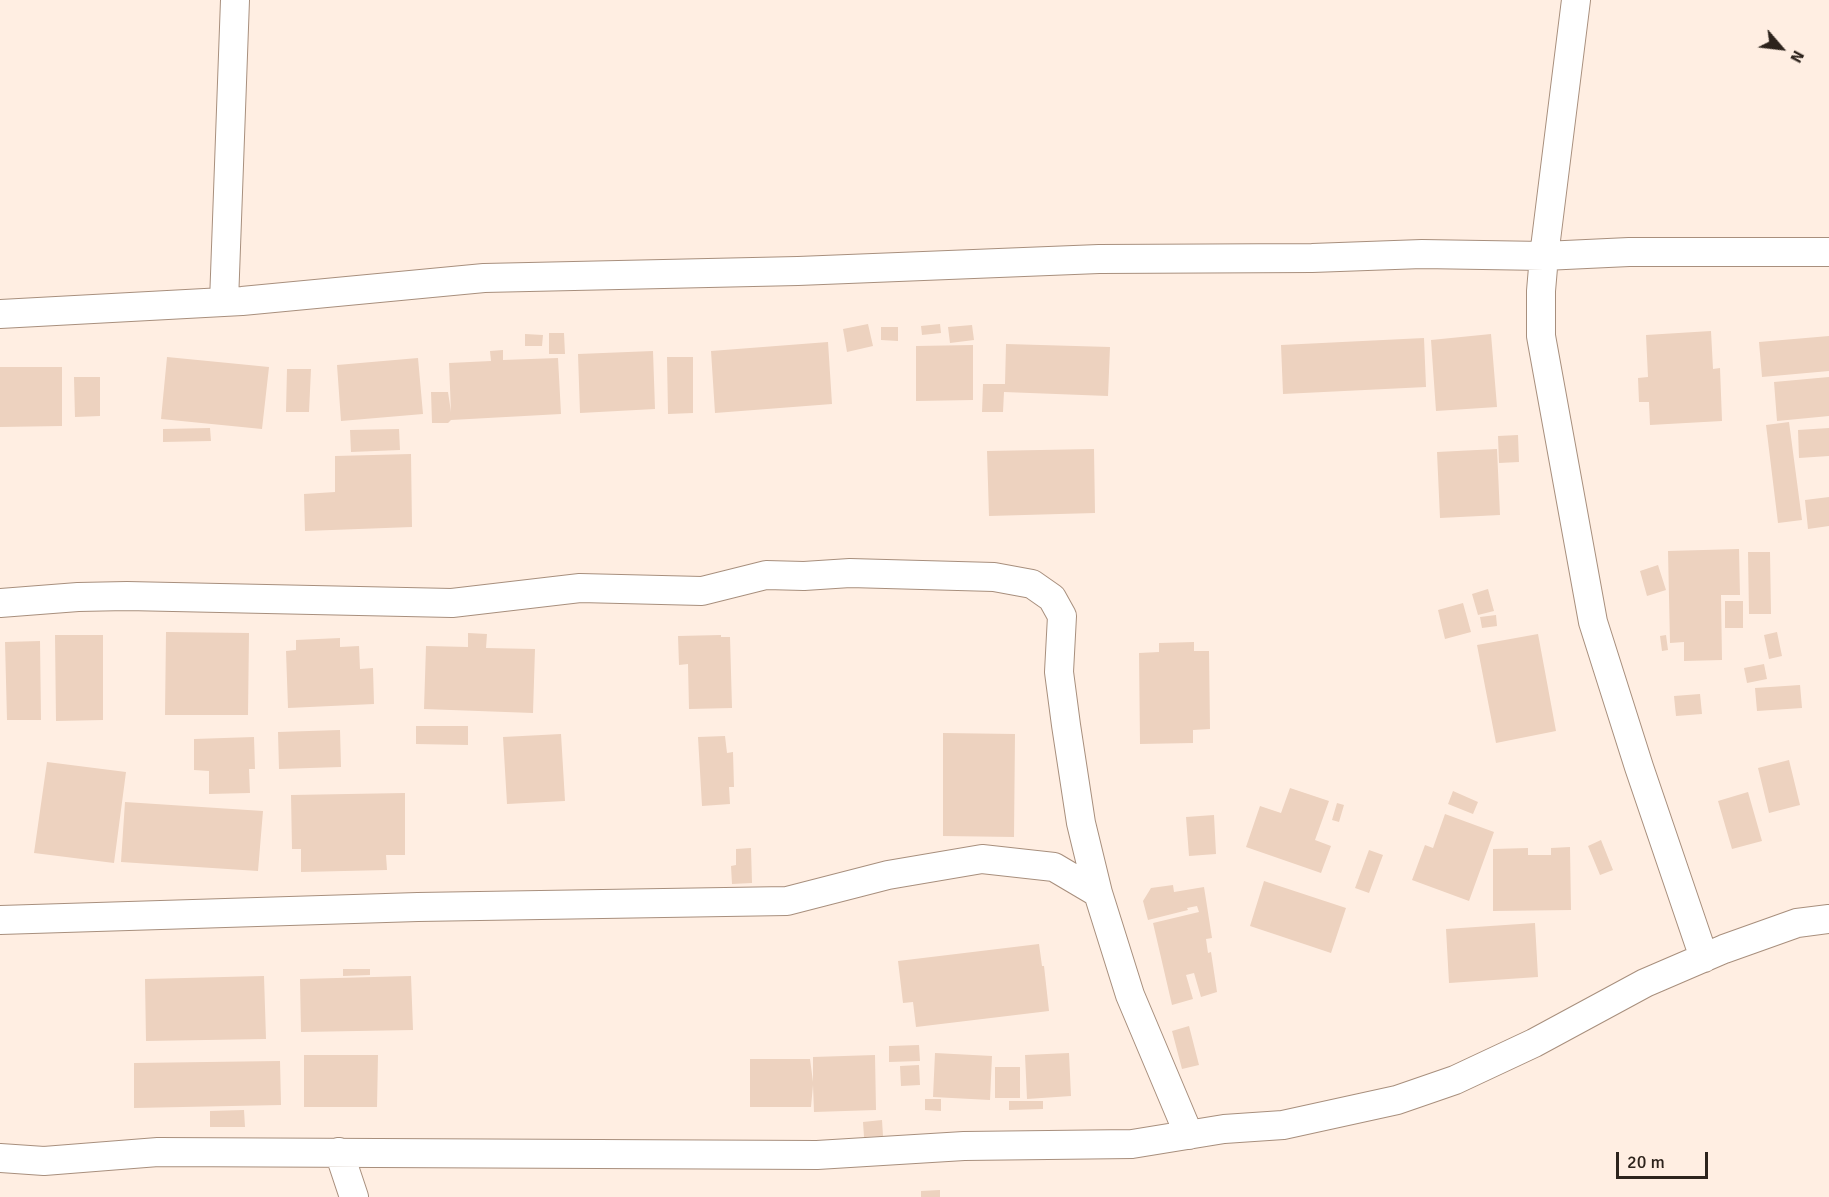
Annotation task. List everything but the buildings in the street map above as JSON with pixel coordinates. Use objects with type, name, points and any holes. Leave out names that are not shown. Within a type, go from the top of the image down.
[{"type":"street","points":[[224,303],[235,0]]},
{"type":"street","points":[[1576,0],[1544,256],[1541,336],[1593,622],[1639,767],[1704,958]]},
{"type":"street","points":[[0,314],[224,303],[484,278],[798,271],[1099,259],[1312,258],[1422,254],[1544,256],[1629,252],[1829,252]]},
{"type":"street","points":[[0,603],[127,596],[452,603],[580,588],[702,591],[766,575],[804,576],[850,573],[994,577],[1032,584],[1052,598],[1062,616],[1059,672],[1082,823],[1098,893],[1130,995],[1189,1135]]},
{"type":"street","points":[[0,920],[418,907],[788,901],[888,875],[982,859],[1054,867],[1098,893]]},
{"type":"street","points":[[0,1158],[44,1161],[158,1152],[817,1155],[964,1146],[1132,1144],[1224,1129],[1283,1125],[1397,1100],[1455,1080],[1534,1043],[1645,983],[1797,923],[1829,919]]},
{"type":"street","points":[[339,1152],[354,1197]]}]
